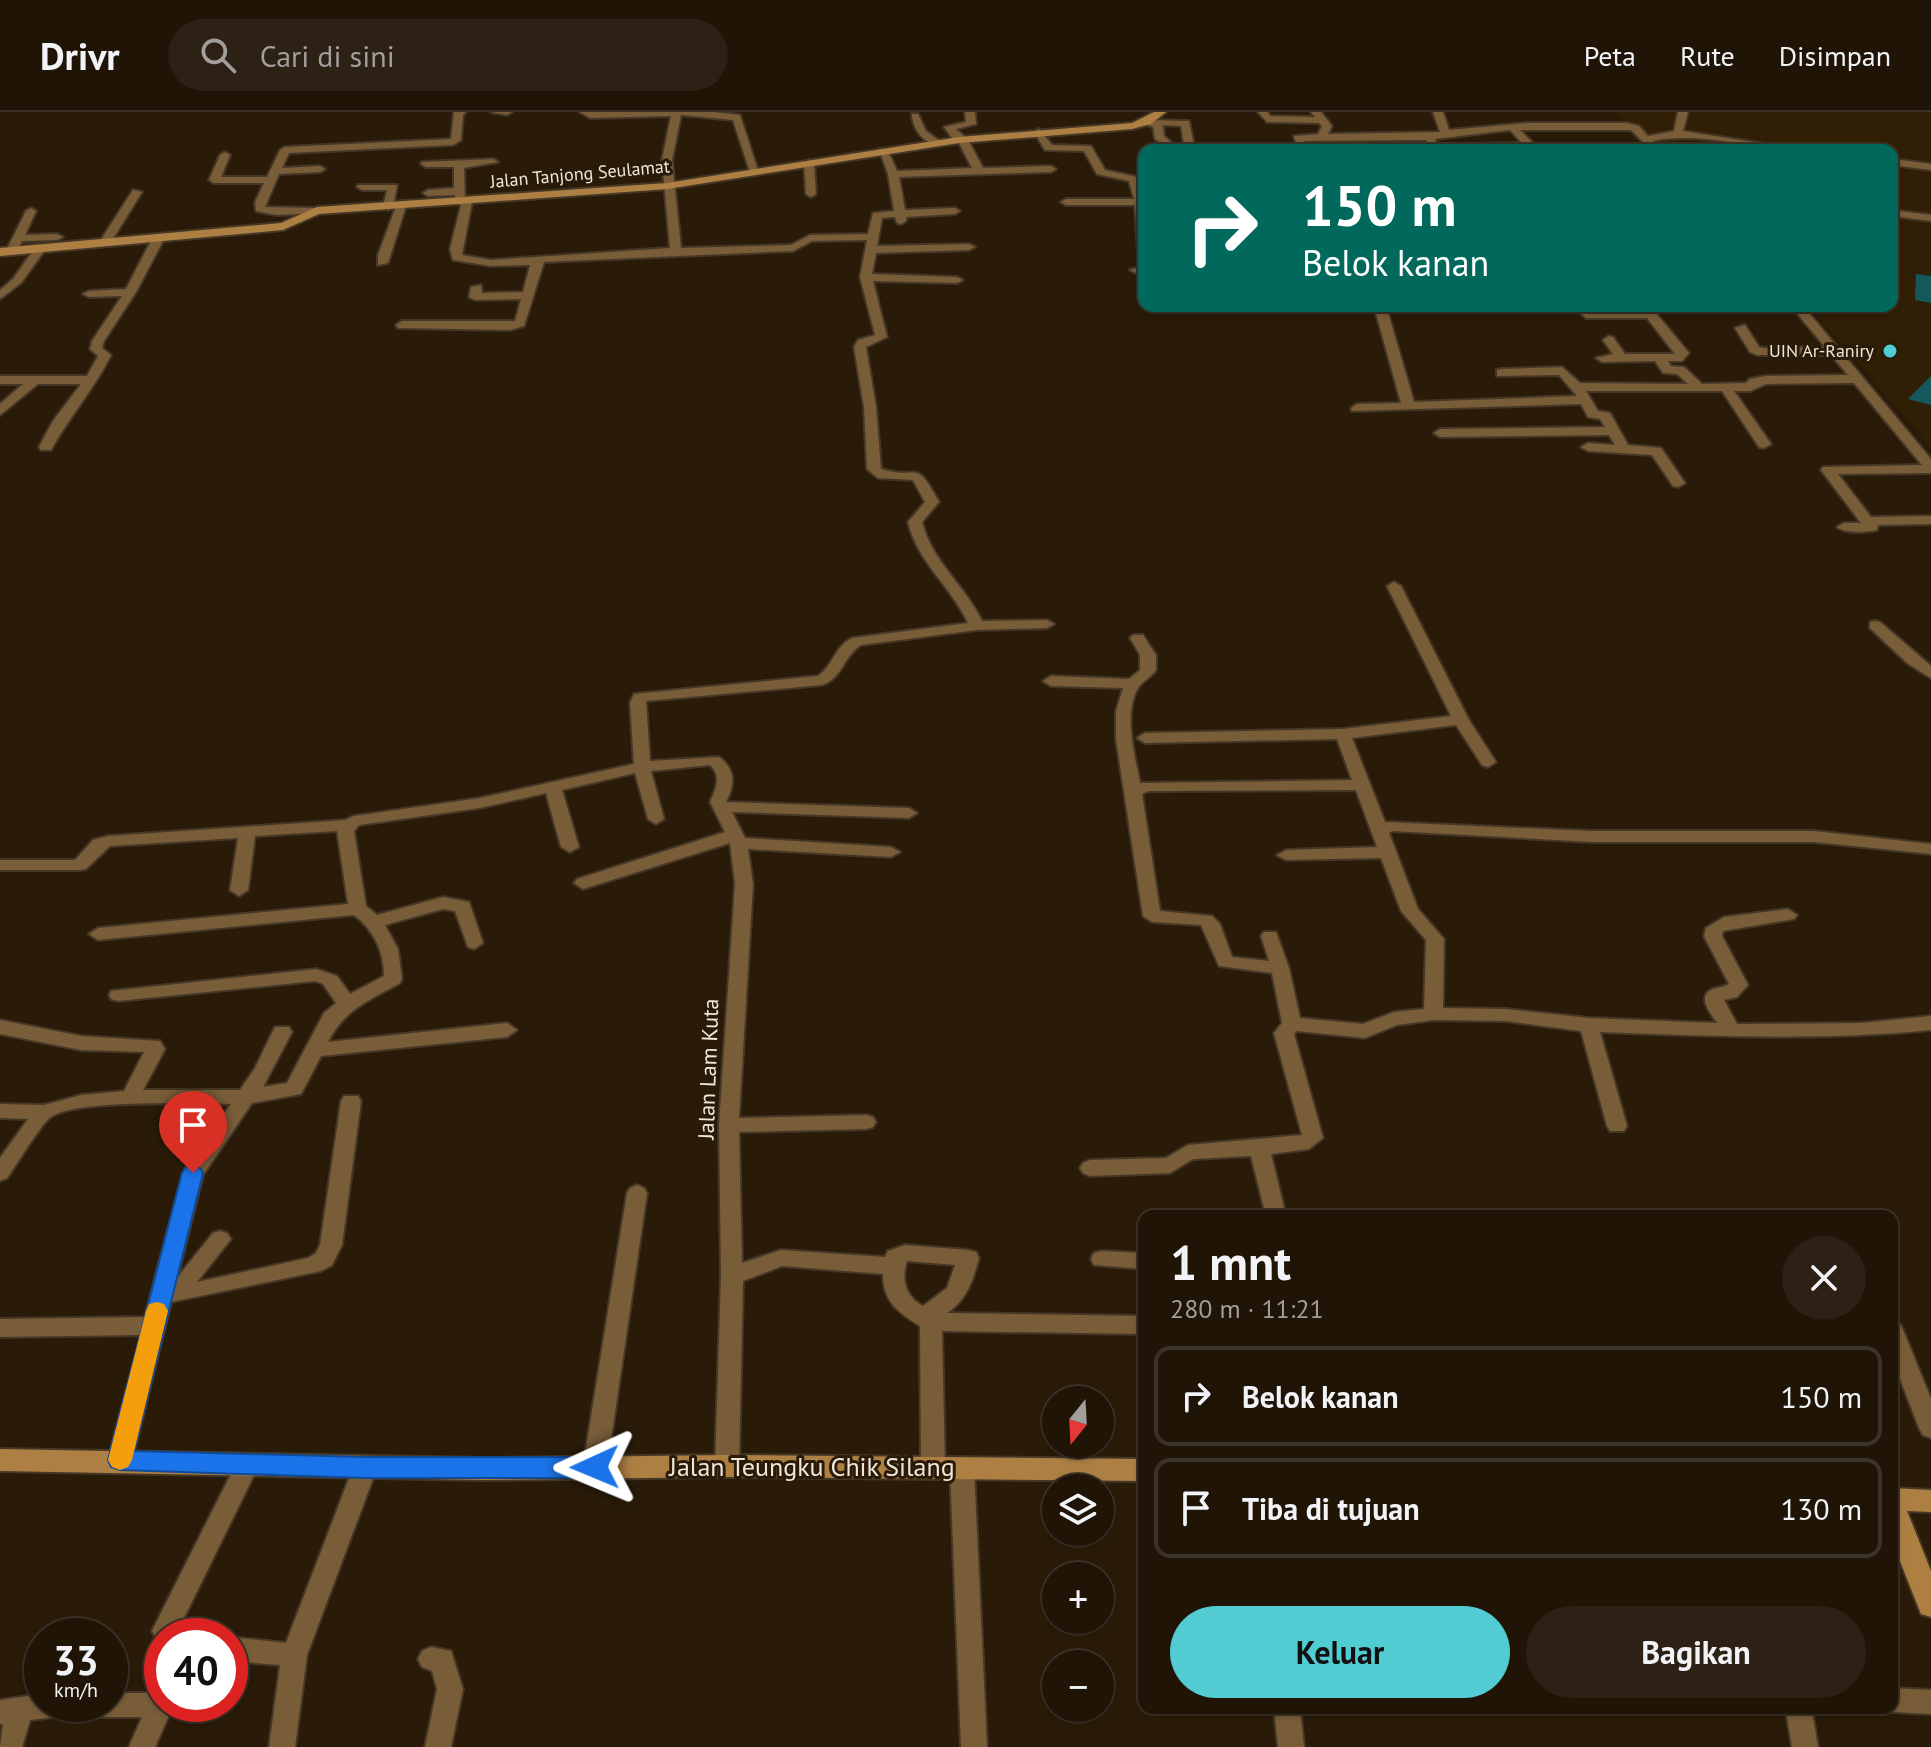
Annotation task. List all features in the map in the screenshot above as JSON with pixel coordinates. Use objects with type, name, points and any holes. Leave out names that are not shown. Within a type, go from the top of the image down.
[{"type":"street","points":[[317,211],[276,212],[260,209],[285,150],[456,140],[458,114],[461,112]]},
{"type":"street","points":[[496,112],[507,112]]},
{"type":"street","points":[[585,112],[590,115],[678,113],[737,117],[755,172]]},
{"type":"street","points":[[970,112],[972,123],[949,127],[961,140],[979,171]]},
{"type":"street","points":[[1150,122],[1161,112]]},
{"type":"street","points":[[1263,112],[1267,119],[1320,116],[1327,126],[1321,137]]},
{"type":"street","points":[[1438,112],[1445,132]]},
{"type":"street","points":[[1518,112],[1527,127]]},
{"type":"street","points":[[1591,112],[1603,126]]},
{"type":"street","points":[[1678,133],[1683,112]]},
{"type":"street","points":[[676,251],[667,186],[667,160],[678,113]]},
{"type":"street","points":[[915,116],[922,132],[936,143]]},
{"type":"street","points":[[1150,122],[1158,126],[1159,137],[1168,144]]},
{"type":"street","points":[[1150,122],[1186,123],[1189,144]]},
{"type":"street","name":"Jalan Tanjong Seulamat","points":[[6,251],[287,226],[317,211],[394,206],[461,194],[667,186],[936,143],[1150,122]]},
{"type":"street","points":[[1300,144],[1298,138],[1429,137],[1445,132],[1603,126],[1635,128],[1652,144]]},
{"type":"street","points":[[1514,129],[1529,144]]},
{"type":"street","points":[[1039,132],[1049,148],[1087,148],[1101,172],[1131,177],[1138,191]]},
{"type":"street","points":[[1647,139],[1678,133],[1756,144]]},
{"type":"street","points":[[1335,136],[1338,144]]},
{"type":"street","points":[[1429,137],[1433,144]]},
{"type":"street","points":[[442,163],[445,142]]},
{"type":"street","points":[[883,151],[893,174],[898,213]]},
{"type":"street","points":[[225,155],[214,180],[320,169]]},
{"type":"street","points":[[426,164],[493,162]]},
{"type":"street","points":[[809,163],[811,194]]},
{"type":"street","points":[[1898,163],[1931,167]]},
{"type":"street","points":[[459,165],[461,194],[457,258],[491,263],[676,251],[797,248],[810,238],[874,237]]},
{"type":"street","points":[[893,174],[1051,169]]},
{"type":"street","points":[[998,171],[1002,184]]},
{"type":"street","points":[[429,181],[461,194]]},
{"type":"street","points":[[362,187],[393,187],[397,227],[386,243],[382,263]]},
{"type":"street","points":[[105,243],[137,192]]},
{"type":"street","points":[[428,193],[461,194]]},
{"type":"street","points":[[1066,202],[1138,202]]},
{"type":"street","points":[[6,251],[19,238],[31,211]]},
{"type":"street","points":[[956,217],[878,214],[866,277],[881,335],[862,343],[860,347],[870,407],[874,469],[878,474],[918,476],[932,502],[915,522],[916,531],[932,566],[954,587],[977,626]]},
{"type":"street","points":[[1898,214],[1931,218]]},
{"type":"street","points":[[19,238],[57,237]]},
{"type":"street","points":[[0,380],[87,380],[100,367],[105,355],[96,349],[98,341],[130,292],[159,237]]},
{"type":"street","points":[[870,250],[969,247]]},
{"type":"street","points":[[0,296],[17,281],[39,250]]},
{"type":"street","points":[[402,325],[520,323],[537,261]]},
{"type":"street","points":[[866,277],[957,280]]},
{"type":"street","points":[[477,287],[475,297],[528,295]]},
{"type":"street","points":[[89,294],[130,292]]},
{"type":"street","points":[[1382,312],[1408,405]]},
{"type":"street","points":[[1584,312],[1650,314],[1683,353],[1678,358],[1602,358]]},
{"type":"street","points":[[1802,312],[1931,468]]},
{"type":"street","points":[[1741,328],[1754,349],[1761,352],[1833,351]]},
{"type":"street","points":[[1609,340],[1622,358]]},
{"type":"street","points":[[1659,357],[1667,370],[1680,370],[1699,388]]},
{"type":"street","points":[[1501,373],[1562,371],[1577,387],[1593,414],[1605,416],[1624,449]]},
{"type":"street","points":[[1577,387],[1750,387],[1754,382],[1766,380],[1859,379]]},
{"type":"street","points":[[46,447],[55,424],[89,383],[87,380]]},
{"type":"street","points":[[0,411],[34,381]]},
{"type":"street","points":[[1725,387],[1764,444]]},
{"type":"street","points":[[1357,408],[1585,400]]},
{"type":"street","points":[[1440,433],[1612,431]]},
{"type":"street","points":[[1588,447],[1656,451],[1678,483]]},
{"type":"street","points":[[1844,527],[1872,527],[1828,470],[1931,468]]},
{"type":"street","points":[[1867,521],[1931,520]]},
{"type":"street","points":[[1394,586],[1461,720],[1488,762]]},
{"type":"street","points":[[656,819],[641,767],[640,697],[822,680],[830,676],[851,642],[977,626],[1047,624]]},
{"type":"street","points":[[1875,625],[1912,660],[1931,673]]},
{"type":"street","points":[[1138,638],[1148,655],[1148,670],[1133,684],[1128,696],[1124,740],[1152,916],[1206,920],[1211,924],[1225,962],[1280,968]]},
{"type":"street","points":[[1051,681],[1133,684]]},
{"type":"street","points":[[1145,738],[1343,734],[1461,720]]},
{"type":"street","points":[[1343,734],[1347,737],[1386,852],[1410,911],[1435,939],[1433,1014]]},
{"type":"street","name":"Jalan Lam Kuta","points":[[641,767],[716,761],[726,774],[727,783],[718,801],[736,839],[744,884],[729,1125],[732,1276],[727,1466]]},
{"type":"street","points":[[0,865],[80,865],[99,844],[108,841],[347,825],[354,821],[480,803],[641,767]]},
{"type":"street","points":[[1133,792],[1147,786],[1362,785]]},
{"type":"street","points":[[553,787],[570,847]]},
{"type":"street","points":[[723,807],[909,813]]},
{"type":"street","points":[[0,1111],[44,1112],[69,1104],[130,1097],[246,1097],[294,1089],[331,1018],[347,1004],[393,979],[382,934],[366,915],[345,830],[347,825]]},
{"type":"street","points":[[1380,831],[1389,826],[1618,837],[1805,834],[1879,839],[1931,849]]},
{"type":"street","points":[[239,890],[247,831]]},
{"type":"street","points":[[583,883],[736,839],[891,852]]},
{"type":"street","points":[[1286,855],[1386,852]]},
{"type":"street","points":[[98,934],[366,915],[443,903],[463,906],[474,943]]},
{"type":"street","points":[[1731,1030],[1715,1004],[1715,996],[1730,993],[1739,985],[1713,936],[1715,928],[1724,923],[1788,915]]},
{"type":"street","points":[[1270,936],[1292,1024]]},
{"type":"street","points":[[118,995],[316,975],[330,980],[347,1004]]},
{"type":"street","points":[[1292,1024],[1365,1031],[1394,1019],[1433,1014],[1506,1015],[1589,1025],[1731,1030],[1861,1030],[1931,1023]]},
{"type":"street","points":[[1090,1168],[1170,1165],[1188,1152],[1302,1144],[1313,1138],[1284,1033],[1292,1024]]},
{"type":"street","points":[[1589,1025],[1617,1126]]},
{"type":"street","points":[[0,1027],[81,1043],[153,1046],[155,1049],[130,1097]]},
{"type":"street","points":[[317,1050],[507,1030]]},
{"type":"street","points":[[170,1294],[193,1173],[264,1070],[282,1032]]},
{"type":"street","points":[[170,1294],[313,1265],[324,1259],[331,1245],[351,1101]]},
{"type":"street","points":[[0,1173],[44,1112]]},
{"type":"street","points":[[729,1125],[866,1122]]},
{"type":"street","points":[[1259,1148],[1274,1210]]},
{"type":"street","points":[[595,1467],[637,1193]]},
{"type":"street","points":[[120,1460],[152,1326],[170,1294],[220,1239]]},
{"type":"street","points":[[927,1319],[961,1288],[968,1258],[905,1253],[896,1257],[893,1280],[903,1304],[927,1319],[1138,1325]]},
{"type":"street","points":[[732,1276],[781,1258],[894,1266]]},
{"type":"street","points":[[1102,1259],[1138,1261]]},
{"type":"street","points":[[927,1319],[933,1366],[929,1418],[933,1468]]},
{"type":"street","points":[[0,1328],[152,1326]]},
{"type":"street","points":[[1898,1341],[1923,1388],[1931,1428]]},
{"type":"street","name":"Jalan Teungku Chik Silang","points":[[0,1460],[120,1460],[365,1468],[727,1466],[1138,1470]]},
{"type":"street","points":[[171,1618],[247,1465]]},
{"type":"street","points":[[282,1747],[294,1655],[365,1468]]},
{"type":"street","points":[[962,1468],[974,1747]]},
{"type":"street","points":[[1898,1499],[1931,1501]]},
{"type":"street","points":[[1898,1522],[1931,1605]]},
{"type":"street","points":[[248,1651],[294,1655]]},
{"type":"street","points":[[431,1659],[442,1659],[450,1681],[438,1747]]},
{"type":"street","points":[[1898,1700],[1931,1702]]},
{"type":"street","points":[[9,1747],[10,1710],[144,1705]]},
{"type":"street","points":[[1288,1714],[1291,1747]]},
{"type":"street","points":[[1801,1714],[1805,1747]]},
{"type":"street","points":[[142,1747],[153,1722]]},
{"type":"shaded area","points":[[1615,112],[1931,112],[1931,215],[1898,211],[1898,144],[1649,144]]},
{"type":"shaded area","name":"UIN Ar-Raniry","points":[[1898,217],[1931,221],[1931,447],[1814,312],[1898,312]]},
{"type":"building","points":[[1916,274],[1931,276],[1931,303],[1915,300]]},
{"type":"building","points":[[1931,376],[1931,405],[1908,399]]},
{"type":"slow traffic","points":[[120,1460],[157,1311]]},
{"type":"place","name":"UIN Ar-Raniry","points":[[1890,351]]},
{"type":"route","points":[[193,1173],[120,1460],[365,1468],[595,1467]]}]
